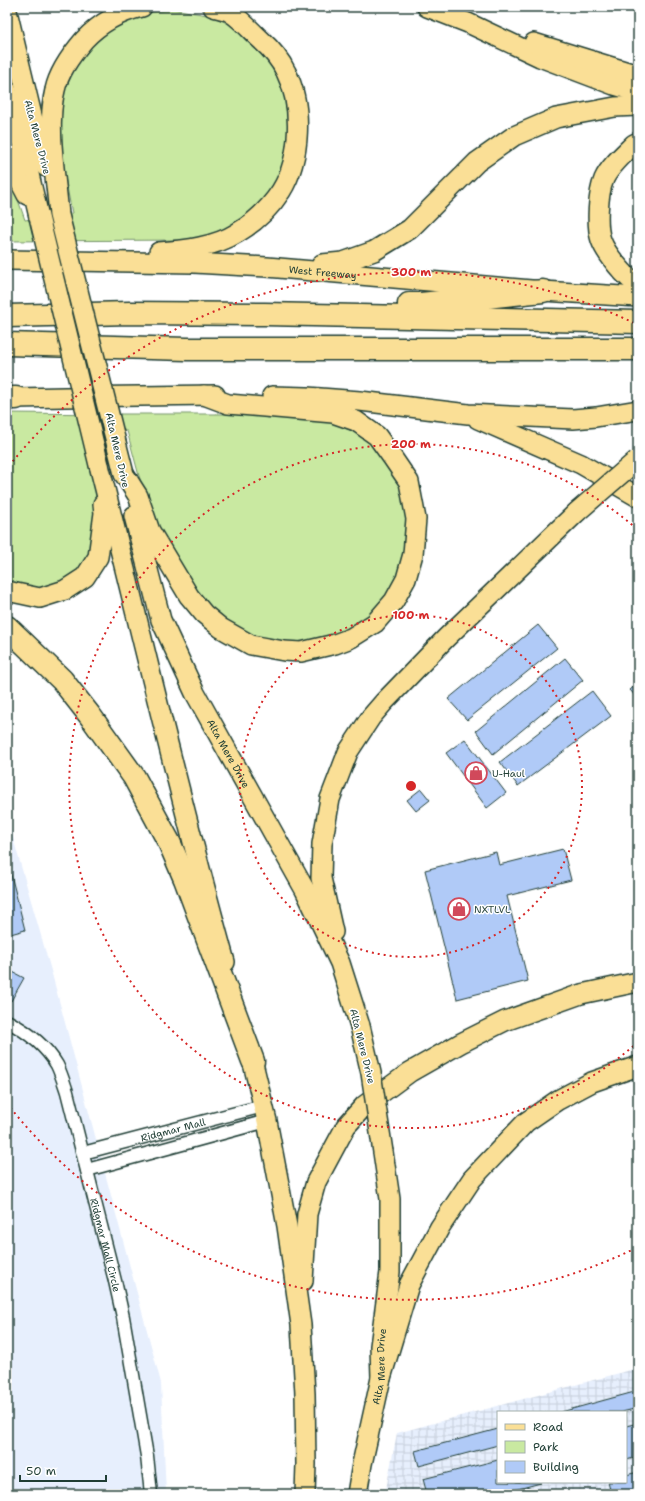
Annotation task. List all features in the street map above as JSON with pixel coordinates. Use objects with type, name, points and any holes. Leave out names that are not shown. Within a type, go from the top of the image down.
[{"type":"highway","points":[[265,314],[309,304],[421,304],[543,291]]},
{"type":"highway","points":[[7,316],[130,313],[265,314],[638,322]]},
{"type":"highway","points":[[7,344],[187,349],[638,349]]},
{"type":"highway","points":[[7,627],[62,680],[91,717],[134,777],[170,844],[185,879],[253,1062]]},
{"type":"main road","points":[[59,215],[51,130],[55,89],[62,70],[76,49],[92,32],[110,19],[142,7]]},
{"type":"main road","points":[[108,262],[132,253],[177,251],[215,243],[237,233],[269,206],[281,190],[294,162],[298,128],[296,101],[286,72],[270,48],[250,29],[229,12],[213,7]]},
{"type":"main road","points":[[427,7],[468,23],[540,57],[614,85],[638,92]]},
{"type":"main road","name":"Alta Mere Drive","points":[[7,10],[34,124],[59,215],[161,620],[195,693],[305,890],[340,963],[360,1026],[371,1073],[390,1199],[391,1247],[390,1272],[380,1346],[381,1378],[357,1494]]},
{"type":"main road","points":[[468,23],[638,75]]},
{"type":"main road","name":"Alta Mere Drive","points":[[7,91],[18,128],[99,465],[205,888],[253,1062],[265,1114],[287,1226],[301,1325],[305,1402],[305,1494]]},
{"type":"main road","points":[[268,267],[343,262],[374,251],[410,229],[477,162],[514,136],[556,118],[615,107],[638,106]]},
{"type":"main road","points":[[638,142],[630,148],[605,178],[599,194],[599,215],[601,240],[617,266],[638,285]]},
{"type":"main road","points":[[7,157],[39,217]]},
{"type":"main road","name":"West Freeway","points":[[7,260],[194,263],[268,267],[543,291],[638,297]]},
{"type":"main road","points":[[124,474],[138,496],[150,531],[189,596],[204,614],[221,628],[251,645],[284,652],[301,652],[335,644],[351,638],[375,622],[394,601],[406,579],[413,554],[416,519],[409,482],[377,436],[356,421],[333,413],[228,404],[204,395]]},
{"type":"main road","points":[[10,399],[204,395],[307,397],[360,401],[468,414],[573,419],[638,410]]},
{"type":"main road","points":[[468,414],[581,464],[638,497]]},
{"type":"main road","points":[[340,963],[321,878],[322,844],[330,799],[348,752],[371,717],[446,638],[576,512],[637,459]]},
{"type":"main road","points":[[7,591],[40,598],[65,590],[84,577],[98,557],[104,513],[99,465]]},
{"type":"main road","points":[[301,1325],[307,1214],[316,1182],[346,1126],[365,1105],[410,1072],[461,1043],[505,1021],[581,994],[638,982]]},
{"type":"main road","points":[[381,1378],[409,1285],[440,1227],[472,1178],[526,1122],[558,1100],[592,1082],[638,1066]]},
{"type":"street","name":"Ridgmar Mall Circle","points":[[7,1021],[25,1032],[41,1045],[57,1066],[67,1092],[123,1316],[147,1456],[151,1494]]},
{"type":"street","name":"Ridgmar Mall","points":[[83,1153],[265,1114]]},
{"type":"street","name":"Ridgmar Mall","points":[[87,1170],[265,1114]]},
{"type":"shaded area","points":[[7,817],[52,974],[161,1383],[166,1494],[7,1494]]},
{"type":"shaded area","points":[[638,1368],[638,1494],[385,1494],[397,1433]]},
{"type":"green space","points":[[174,9],[212,16],[242,30],[265,53],[281,77],[289,112],[289,143],[279,178],[269,196],[252,213],[218,233],[185,240],[7,241],[7,168],[25,220],[72,213],[58,141],[62,96],[81,55],[112,25],[140,14]]},
{"type":"green space","points":[[7,413],[296,414],[326,419],[364,437],[393,470],[403,494],[411,528],[401,579],[371,618],[348,631],[297,646],[257,641],[220,621],[191,583],[154,519],[139,476],[127,431],[83,433],[99,507],[89,561],[77,577],[41,592],[7,582]]},
{"type":"building","points":[[538,625],[557,648],[467,720],[448,699]]},
{"type":"building","points":[[565,658],[583,680],[493,754],[476,731]]},
{"type":"building","points":[[638,683],[638,699],[630,690]]},
{"type":"building","points":[[592,691],[611,716],[518,786],[500,762]]},
{"type":"building","name":"U-Haul","points":[[465,739],[506,793],[487,808],[446,753]]},
{"type":"building","points":[[421,789],[430,800],[416,811],[407,800]]},
{"type":"building","points":[[563,849],[571,880],[507,896],[528,981],[457,999],[425,870],[496,852],[499,865]]},
{"type":"building","points":[[7,867],[9,867],[25,930],[7,935]]},
{"type":"building","points":[[7,969],[24,978],[11,1001],[7,999]]},
{"type":"building","points":[[638,1391],[638,1408],[626,1411],[565,1411]]},
{"type":"building","points":[[638,1423],[638,1457],[627,1460],[627,1426]]},
{"type":"building","points":[[497,1429],[497,1445],[419,1466],[415,1451]]},
{"type":"building","points":[[497,1460],[497,1483],[541,1483],[498,1494],[427,1494],[423,1479]]},
{"type":"building","points":[[638,1472],[638,1494],[611,1494],[608,1483],[627,1483],[627,1475]]},
{"type":"place","name":"U-Haul","points":[[476,773]]},
{"type":"place","name":"NXTLVL","points":[[459,909]]}]
